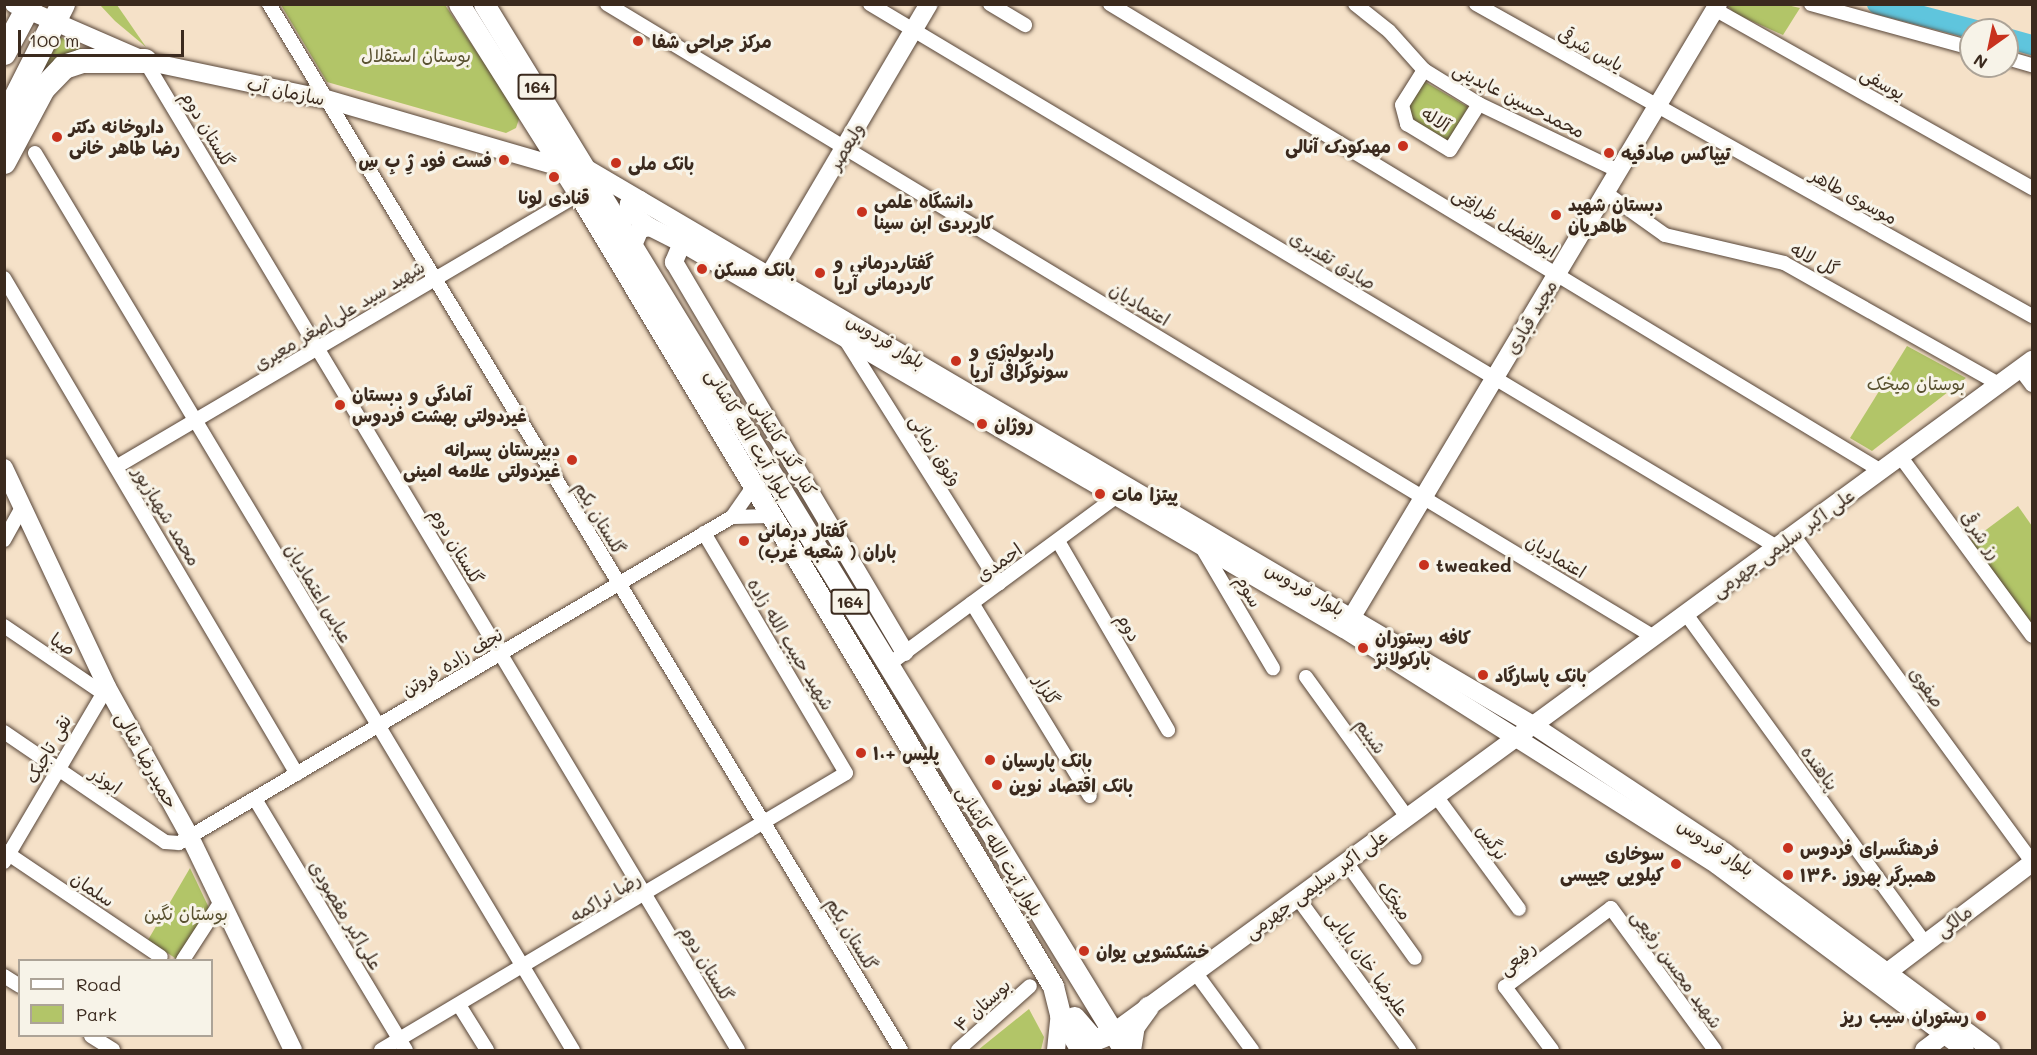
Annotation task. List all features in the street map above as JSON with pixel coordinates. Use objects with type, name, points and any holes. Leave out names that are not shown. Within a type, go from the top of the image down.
[{"type":"highway","points":[[4,53],[24,6]]},
{"type":"highway","points":[[4,121],[59,13]]},
{"type":"highway","points":[[4,162],[43,89],[64,67],[82,61],[146,61]]},
{"type":"main road","name":"بلوار آیت الله کاشانی","points":[[459,4],[579,194],[1053,986],[1060,1014],[1081,1050]]},
{"type":"main road","name":"بلوار آیت الله کاشانی","points":[[484,4],[634,243],[1119,1041]]},
{"type":"main road","name":"ولیعصر","points":[[766,280],[929,4]]},
{"type":"main road","name":"سازمان آب","points":[[24,6],[59,13],[146,61],[326,99],[563,168]]},
{"type":"main road","name":"مجید قبادی","points":[[1348,622],[1717,7]]},
{"type":"main road","name":"بلوار فردوس","points":[[589,171],[640,200],[766,280],[1348,622],[1526,730],[1716,865],[1883,975],[1952,1029],[1992,1050]]},
{"type":"main road","name":"بلوار فردوس","points":[[640,200],[629,204],[629,212],[650,227],[766,280]]},
{"type":"main road","points":[[634,243],[640,230],[650,227]]},
{"type":"main road","name":"کنار گذر کاشانی","points":[[682,243],[674,262],[905,652]]},
{"type":"main road","name":"علی اکبر سلیمی جهرمی","points":[[1119,1041],[1148,1007],[2026,364]]},
{"type":"main road","name":"حمیدرضا شالی","points":[[4,468],[104,690],[190,837],[293,1050]]},
{"type":"main road","name":"مالکی","points":[[1883,975],[2032,862]]},
{"type":"main road","points":[[1053,986],[1088,1036],[1101,1040],[1119,1041]]},
{"type":"main road","points":[[1130,1050],[1134,1026],[1148,1007]]},
{"type":"main road","points":[[1056,1050],[1060,1014]]},
{"type":"main road","name":"بلوار فردوس","points":[[1952,1029],[1965,1050]]},
{"type":"main road","points":[[1924,1050],[1952,1029]]},
{"type":"street","name":"گلستان یکم","points":[[269,4],[901,1050]]},
{"type":"street","name":"اعتمادیان","points":[[607,4],[1654,637]]},
{"type":"street","name":"صادق تقدیری","points":[[870,4],[1777,547]]},
{"type":"street","points":[[990,4],[1025,25]]},
{"type":"street","name":"ابوالفضل ظرافتی","points":[[1110,4],[1881,471]]},
{"type":"street","name":"محمدحسین عابدینی","points":[[1355,4],[1389,31],[1424,70],[1479,104],[1619,171]]},
{"type":"street","name":"یاس شرقی","points":[[1476,4],[1658,106]]},
{"type":"street","points":[[1811,4],[1959,45]]},
{"type":"street","name":"یوسفی","points":[[1717,7],[2032,188]]},
{"type":"street","name":"گلستان دوم","points":[[146,61],[738,1050]]},
{"type":"street","name":"آلاله","points":[[1424,70],[1402,105],[1407,124],[1450,150],[1479,104]]},
{"type":"street","name":"موسوی طاهر","points":[[1658,106],[2032,316]]},
{"type":"street","name":"عباس اعتمادیان","points":[[35,153],[573,1050]]},
{"type":"street","name":"گل لاله","points":[[1606,193],[1665,235],[1784,263],[1999,384]]},
{"type":"street","name":"شهید سید علی‌اصغر معیری","points":[[116,467],[579,194]]},
{"type":"street","name":"محمد شهبازپور","points":[[4,278],[297,774]]},
{"type":"street","name":"وثوق زمانی","points":[[847,328],[999,584]]},
{"type":"street","points":[[2026,364],[2032,385]]},
{"type":"street","name":"رز شرقی","points":[[1900,456],[2032,636]]},
{"type":"street","name":"نجف زاده فروتن","points":[[190,837],[732,517],[754,486]]},
{"type":"street","name":"احمدی","points":[[888,664],[1058,541],[1123,490]]},
{"type":"street","points":[[4,540],[22,507]]},
{"type":"street","name":"نجف زاده فروتن","points":[[732,517],[772,516]]},
{"type":"street","name":"شهید حبیب الله زاده","points":[[704,533],[846,773]]},
{"type":"street","name":"صفوی","points":[[1793,535],[2032,862]]},
{"type":"street","name":"سوم","points":[[1204,538],[1273,668]]},
{"type":"street","name":"دوم","points":[[1058,541],[1168,730]]},
{"type":"street","name":"گلزار","points":[[972,603],[1090,796]]},
{"type":"street","name":"پناهنده","points":[[1686,614],[1925,943]]},
{"type":"street","name":"صبا","points":[[4,626],[104,690]]},
{"type":"street","name":"شبنم","points":[[1306,677],[1407,817]]},
{"type":"street","name":"نقی تاجیک","points":[[6,856],[104,690]]},
{"type":"street","name":"ابوذر","points":[[4,732],[165,842],[190,837]]},
{"type":"street","name":"رضا تراکمه","points":[[381,1050],[403,1045],[459,1005],[846,773]]},
{"type":"street","name":"نرگس","points":[[1436,796],[1519,909]]},
{"type":"street","name":"علی‌اکبر مقصودی","points":[[255,799],[403,1045]]},
{"type":"street","name":"سلمان","points":[[6,856],[161,957]]},
{"type":"street","name":"میخک","points":[[1346,862],[1415,958]]},
{"type":"street","name":"علیرضا خان بابایی","points":[[1298,897],[1409,1050]]},
{"type":"street","points":[[184,959],[220,903]]},
{"type":"street","name":"رفیعی","points":[[1552,1050],[1505,987],[1611,908]]},
{"type":"street","name":"شهید محسن رفیعی","points":[[1611,908],[1715,1050]]},
{"type":"street","points":[[1195,972],[1252,1050]]},
{"type":"street","points":[[4,976],[18,985]]},
{"type":"street","name":"بوستان ۴","points":[[958,1050],[1030,986]]},
{"type":"street","points":[[459,1005],[487,1050]]},
{"type":"street","points":[[94,1037],[112,1050]]},
{"type":"green space","points":[[100,5],[117,5],[146,47],[115,21]]},
{"type":"green space","name":"بوستان استقلال","points":[[281,5],[445,5],[520,116],[516,128],[506,133],[327,82]]},
{"type":"green space","points":[[1727,5],[1787,5],[1800,8],[1783,35],[1734,13]]},
{"type":"green space","points":[[57,35],[97,57],[82,56],[5,156],[4,134]]},
{"type":"green space","points":[[1422,80],[1468,107],[1448,142],[1409,121],[1406,108]]},
{"type":"green space","name":"بوستان میخک","points":[[1907,346],[1966,378],[1872,451],[1850,438]]},
{"type":"green space","points":[[2018,506],[2032,526],[2032,625],[1971,541]]},
{"type":"green space","name":"بوستان نگین","points":[[190,868],[210,910],[179,959],[148,940]]},
{"type":"green space","points":[[1029,1009],[1044,1037],[1041,1050],[978,1050]]},
{"type":"waterway","points":[[1877,4],[1959,26]]},
{"type":"waterway","points":[[2019,41],[2032,45]]},
{"type":"place","name":"مرکز جراحی شفا","points":[[638,41]]},
{"type":"place","name":"داروخانه دکتر رضا طاهر خانی","points":[[57,137]]},
{"type":"place","name":"مهدکودک آنالی","points":[[1403,146]]},
{"type":"place","name":"تیپاکس صادقیه","points":[[1609,153]]},
{"type":"place","name":"فست فود ژِ بِ سِ","points":[[504,160]]},
{"type":"place","name":"بانک ملی","points":[[616,163]]},
{"type":"place","name":"قنادی لونا","points":[[554,177]]},
{"type":"place","name":"دانشگاه علمی کاربردی ابن سینا","points":[[862,212]]},
{"type":"place","name":"دبستان شهید طاهریان","points":[[1556,215]]},
{"type":"place","name":"بانک مسکن","points":[[702,269]]},
{"type":"place","name":"گفتاردرمانی و کاردرمانی آریا","points":[[820,273]]},
{"type":"place","name":"رادیولوژی و سونوگرافی آریا","points":[[956,361]]},
{"type":"place","name":"آمادگی و دبستان غیردولتی بهشت فردوس","points":[[340,405]]},
{"type":"place","name":"روژان","points":[[982,424]]},
{"type":"place","name":"دبیرستان پسرانه غیردولتی علامه امینی","points":[[572,460]]},
{"type":"place","name":"پیتزا مات","points":[[1100,494]]},
{"type":"place","name":"گفتار درمانی باران ( شعبه غرب)","points":[[744,541]]},
{"type":"place","name":"tweaked","points":[[1424,565]]},
{"type":"place","name":"کافه رستوران بارکولانژ","points":[[1363,648]]},
{"type":"place","name":"بانک پاسارگاد","points":[[1483,675]]},
{"type":"place","name":"پلیس +۱۰","points":[[861,753]]},
{"type":"place","name":"بانک پارسیان","points":[[990,760]]},
{"type":"place","name":"بانک اقتصاد نوین","points":[[997,785]]},
{"type":"place","name":"فرهنگسرای فردوس","points":[[1788,848]]},
{"type":"place","name":"سوخاری كيلويی چيپسی","points":[[1676,864]]},
{"type":"place","name":"همبرگر بهروز ۱۳۶۰","points":[[1788,875]]},
{"type":"place","name":"خشکشویی یوان","points":[[1084,951]]},
{"type":"place","name":"رستوران سیب ریز","points":[[1981,1016]]}]
